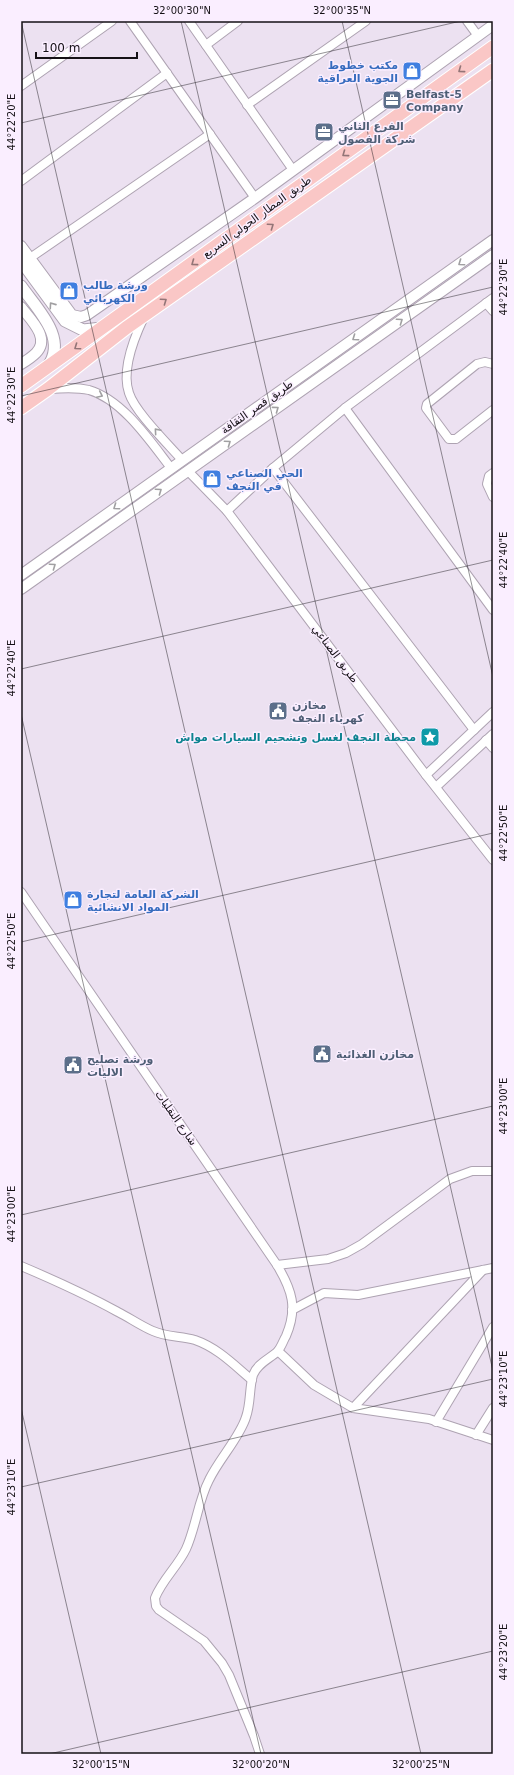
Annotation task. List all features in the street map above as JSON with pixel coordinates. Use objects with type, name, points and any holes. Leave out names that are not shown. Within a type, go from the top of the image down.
[{"type":"highway","name":"طريق المطار الحولي السريع","points":[[21,386],[108,325],[493,47]]},
{"type":"highway","name":"طريق المطار الحولي السريع","points":[[21,408],[144,315],[493,70]]},
{"type":"main road","points":[[28,263],[60,317],[70,325],[89,330],[108,325]]},
{"type":"main road","points":[[21,286],[25,298],[50,327],[55,338],[54,356],[48,366]]},
{"type":"street","points":[[21,86],[112,21]]},
{"type":"street","points":[[130,21],[254,198]]},
{"type":"street","points":[[189,21],[293,170]]},
{"type":"street","points":[[206,45],[238,21]]},
{"type":"street","points":[[247,105],[366,21]]},
{"type":"street","points":[[467,21],[478,36]]},
{"type":"street","points":[[21,246],[28,263],[72,315],[81,317],[93,312],[254,198],[493,25]]},
{"type":"street","points":[[21,181],[167,73]]},
{"type":"street","points":[[28,263],[210,134]]},
{"type":"street","name":"طريق قصر الثقافة","points":[[21,575],[493,240]]},
{"type":"street","name":"طريق قصر الثقافة","points":[[188,471],[493,255]]},
{"type":"street","points":[[227,511],[273,468],[345,408],[490,300],[493,311]]},
{"type":"street","points":[[21,307],[39,332],[42,342],[38,351],[21,364]]},
{"type":"street","points":[[144,315],[135,338],[130,359],[127,388],[137,408],[182,460]]},
{"type":"street","points":[[493,364],[485,362],[477,364],[428,404],[426,408],[449,439],[452,440],[456,439],[493,410]]},
{"type":"street","points":[[48,389],[84,389],[97,393],[111,400],[134,423],[171,468]]},
{"type":"street","points":[[345,408],[493,610]]},
{"type":"street","points":[[202,446],[209,457]]},
{"type":"street","points":[[273,468],[474,730]]},
{"type":"street","points":[[21,589],[188,471]]},
{"type":"street","name":"طريق الصناعي","points":[[188,471],[227,511],[426,775],[493,860]]},
{"type":"street","points":[[493,473],[489,476],[486,484],[493,497]]},
{"type":"street","points":[[91,524],[99,534]]},
{"type":"street","points":[[426,775],[493,712]]},
{"type":"street","points":[[436,787],[493,734]]},
{"type":"street","points":[[486,740],[493,748]]},
{"type":"street","name":"شارع النقليات","points":[[21,892],[276,1265],[291,1290],[292,1310],[288,1329],[278,1351]]},
{"type":"street","points":[[276,1265],[328,1259],[346,1253],[362,1244],[450,1179],[472,1171],[493,1171]]},
{"type":"street","points":[[21,1266],[118,1311],[152,1330],[164,1335],[193,1340],[209,1346],[223,1355],[252,1380]]},
{"type":"street","points":[[292,1310],[324,1293],[358,1295],[490,1268]]},
{"type":"street","points":[[353,1408],[490,1268]]},
{"type":"street","points":[[436,1422],[493,1327]]},
{"type":"street","points":[[260,1754],[252,1729],[222,1663],[204,1641],[159,1610],[155,1602],[157,1594],[186,1548],[208,1482],[215,1467],[246,1419],[252,1380],[259,1366],[278,1351],[314,1385],[353,1408],[436,1422],[476,1436],[493,1440]]},
{"type":"street","points":[[476,1436],[493,1408]]},
{"type":"place","name":"مكتب خطوط الجوية العراقية","points":[[412,71]]},
{"type":"place","name":"Belfast-5 Company","points":[[392,100]]},
{"type":"place","name":"الفرع الثاني شركة الفصول","points":[[324,132]]},
{"type":"place","name":"ورشة طالب الكهربائي","points":[[69,291]]},
{"type":"place","name":"الحي الصناعي في النجف","points":[[212,479]]},
{"type":"place","name":"مخازن كهرباء النجف","points":[[278,711]]},
{"type":"place","name":"محطة النجف لغسل وتشحيم السيارات مواش","points":[[430,737]]},
{"type":"place","name":"الشركة العامة لتجارة المواد الانشائية","points":[[73,900]]},
{"type":"place","name":"مخازن الغذائية","points":[[322,1054]]},
{"type":"place","name":"ورشة تصليح الاليات","points":[[73,1065]]}]
